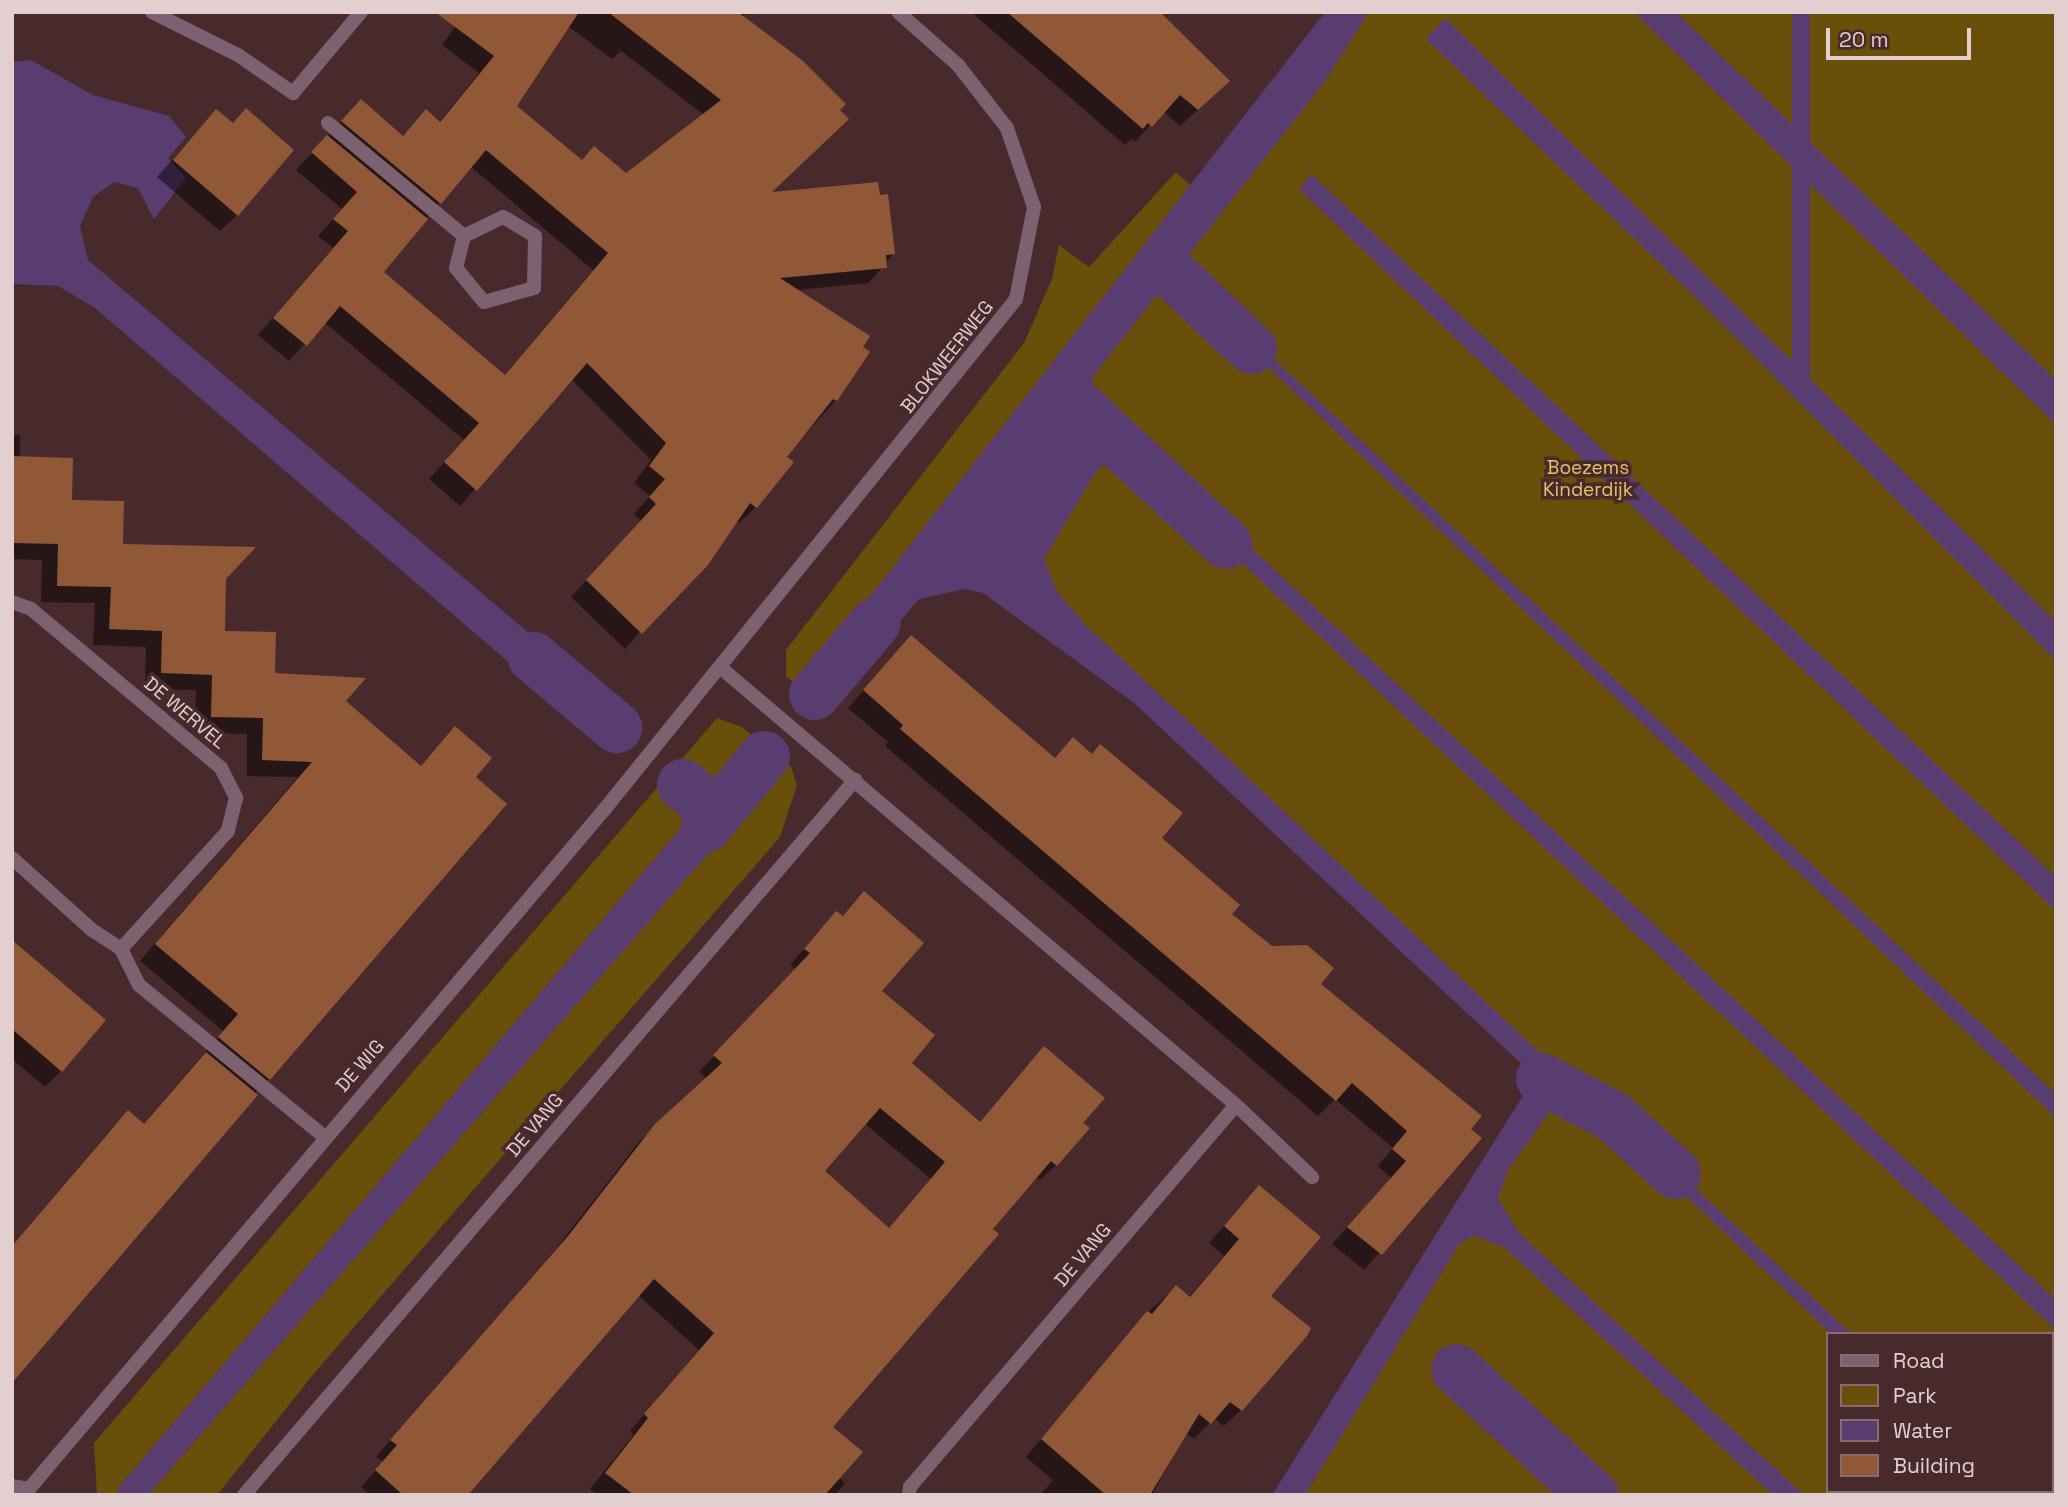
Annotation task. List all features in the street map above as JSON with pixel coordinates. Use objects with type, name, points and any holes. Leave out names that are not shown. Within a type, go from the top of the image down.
[{"type":"street","points":[[152,12],[238,55],[293,93],[360,12]]},
{"type":"street","name":"BLOKWEERWEG","points":[[721,668],[1016,299],[1034,208],[1007,128],[958,65],[898,12]]},
{"type":"street","points":[[328,123],[464,236]]},
{"type":"street","points":[[503,217],[535,236],[534,288],[484,302],[456,268],[464,236],[503,217]]},
{"type":"street","name":"DE WERVEL","points":[[12,602],[31,608],[221,768],[236,798],[228,831],[121,948]]},
{"type":"street","points":[[721,668],[1236,1105],[1312,1177]]},
{"type":"street","name":"DE WIG","points":[[31,1493],[325,1137],[721,668]]},
{"type":"street","name":"DE VANG","points":[[244,1495],[855,780]]},
{"type":"street","points":[[12,858],[92,930],[121,948],[139,985],[325,1137]]},
{"type":"street","name":"DE VANG","points":[[909,1495],[910,1487],[1236,1105]]},
{"type":"street","points":[[12,1486],[31,1493]]},
{"type":"green space","name":"Boezems Kinderdijk","points":[[1337,12],[2056,12],[2056,1495],[1299,1495],[1552,1082],[952,525]]},
{"type":"green space","points":[[1176,172],[1192,187],[826,653],[833,676],[815,701],[786,676],[786,650],[1024,343],[1052,279],[1059,245],[1089,267]]},
{"type":"green space","points":[[717,718],[742,727],[791,767],[797,785],[780,837],[316,1371],[217,1495],[148,1495],[755,799],[744,768],[733,767],[118,1488],[119,1495],[97,1495],[94,1443]]},
{"type":"water","points":[[1325,12],[1369,12],[1323,84],[1094,375],[1092,383],[1121,415],[1139,451],[1110,459],[1095,473],[1044,559],[1056,590],[1085,624],[1571,1082],[1508,1170],[1498,1198],[1520,1234],[1804,1495],[1773,1495],[1504,1247],[1474,1236],[1460,1243],[1305,1495],[1272,1495],[1526,1091],[1526,1068],[1134,703],[983,593],[965,589],[919,599],[850,678],[841,680],[827,668],[826,653]]},
{"type":"water","points":[[1634,12],[1676,12],[2056,380],[2056,425]]},
{"type":"water","points":[[1792,12],[1810,12],[1810,384],[1792,384]]},
{"type":"water","points":[[1445,18],[2056,622],[2056,661],[1697,299],[1426,39]]},
{"type":"water","points":[[31,60],[93,95],[169,116],[186,137],[168,158],[186,178],[154,219],[138,188],[114,182],[93,197],[80,226],[88,260],[588,683],[589,697],[574,712],[568,713],[95,308],[58,286],[12,284],[12,62]]},
{"type":"water","points":[[1311,174],[2056,877],[2056,911],[1299,189]]},
{"type":"water","points":[[1204,293],[2056,1094],[2056,1118],[1200,302]]},
{"type":"water","points":[[1185,486],[2056,1300],[2056,1330],[1173,498]]},
{"type":"water","points":[[733,767],[744,768],[758,784],[756,799],[148,1495],[119,1495],[118,1488]]},
{"type":"water","points":[[1625,1123],[1850,1332],[1829,1332],[1619,1132]]},
{"type":"water","points":[[1464,1369],[1601,1495],[1582,1495],[1457,1378]]},
{"type":"building","points":[[435,12],[579,12],[517,106],[582,160],[594,146],[626,173],[721,100],[608,12],[738,12],[803,61],[846,104],[840,110],[849,119],[772,192],[878,182],[880,195],[888,194],[895,254],[886,255],[887,268],[780,278],[870,336],[863,347],[870,352],[837,401],[833,399],[787,457],[794,462],[757,508],[750,503],[708,565],[642,634],[586,580],[656,504],[649,497],[665,479],[649,466],[666,443],[587,363],[477,491],[444,462],[479,423],[340,306],[307,346],[273,318],[348,231],[333,219],[357,192],[311,152],[327,135],[428,219],[384,272],[505,375],[608,253],[486,150],[441,204],[341,121],[361,99],[403,136],[426,109],[440,122],[494,56]]},
{"type":"building","points":[[1007,12],[1160,12],[1230,81],[1198,110],[1180,95],[1152,127],[1148,123],[1143,129]]},
{"type":"building","points":[[246,108],[294,150],[238,216],[173,160],[216,109],[233,123]]},
{"type":"building","points":[[12,456],[73,458],[72,500],[124,501],[123,544],[256,547],[226,579],[225,631],[276,632],[275,673],[366,678],[346,701],[421,766],[455,726],[492,758],[476,777],[507,804],[270,1080],[218,1037],[238,1014],[155,944],[312,762],[262,760],[263,718],[211,717],[212,675],[161,673],[162,631],[109,629],[111,587],[57,586],[58,544],[12,543]]},
{"type":"building","points":[[911,635],[1055,758],[1073,737],[1092,754],[1100,744],[1183,813],[1162,838],[1240,905],[1232,914],[1272,946],[1307,945],[1334,968],[1321,984],[1482,1116],[1471,1129],[1482,1138],[1382,1255],[1347,1227],[1406,1161],[1392,1149],[1407,1131],[1352,1083],[1336,1101],[900,729],[903,725],[863,690]]},
{"type":"building","points":[[864,891],[924,943],[882,991],[935,1035],[912,1063],[980,1122],[1044,1046],[1105,1098],[1083,1123],[1090,1128],[1057,1166],[1051,1161],[993,1229],[999,1234],[833,1427],[863,1452],[825,1495],[634,1495],[605,1473],[648,1418],[644,1414],[714,1333],[654,1279],[468,1495],[403,1495],[375,1470],[397,1445],[390,1440],[568,1236],[655,1124],[722,1063],[713,1055],[810,953],[804,949],[836,911],[843,916]],"holes":[[[880,1108],[945,1162],[889,1228],[825,1171]]]},
{"type":"building","points":[[12,940],[106,1020],[62,1072],[12,1029]]},
{"type":"building","points":[[206,1052],[258,1095],[12,1383],[12,1246],[128,1110],[144,1124]]},
{"type":"building","points":[[1259,1185],[1321,1237],[1271,1296],[1311,1328],[1242,1411],[1230,1402],[1211,1424],[1199,1414],[1150,1495],[1106,1495],[1041,1439],[1147,1311],[1152,1314],[1176,1285],[1190,1297],[1239,1239],[1224,1226]]},
{"type":"waterway","points":[[1161,263],[1251,348]]},
{"type":"waterway","points":[[1081,408],[1226,543]]},
{"type":"waterway","points":[[814,694],[875,622]]},
{"type":"waterway","points":[[533,657],[616,727]]},
{"type":"waterway","points":[[706,826],[764,756]]},
{"type":"waterway","points":[[682,784],[717,813]]},
{"type":"waterway","points":[[1541,1078],[1614,1117],[1675,1173]]},
{"type":"waterway","points":[[1456,1369],[1593,1495]]}]
